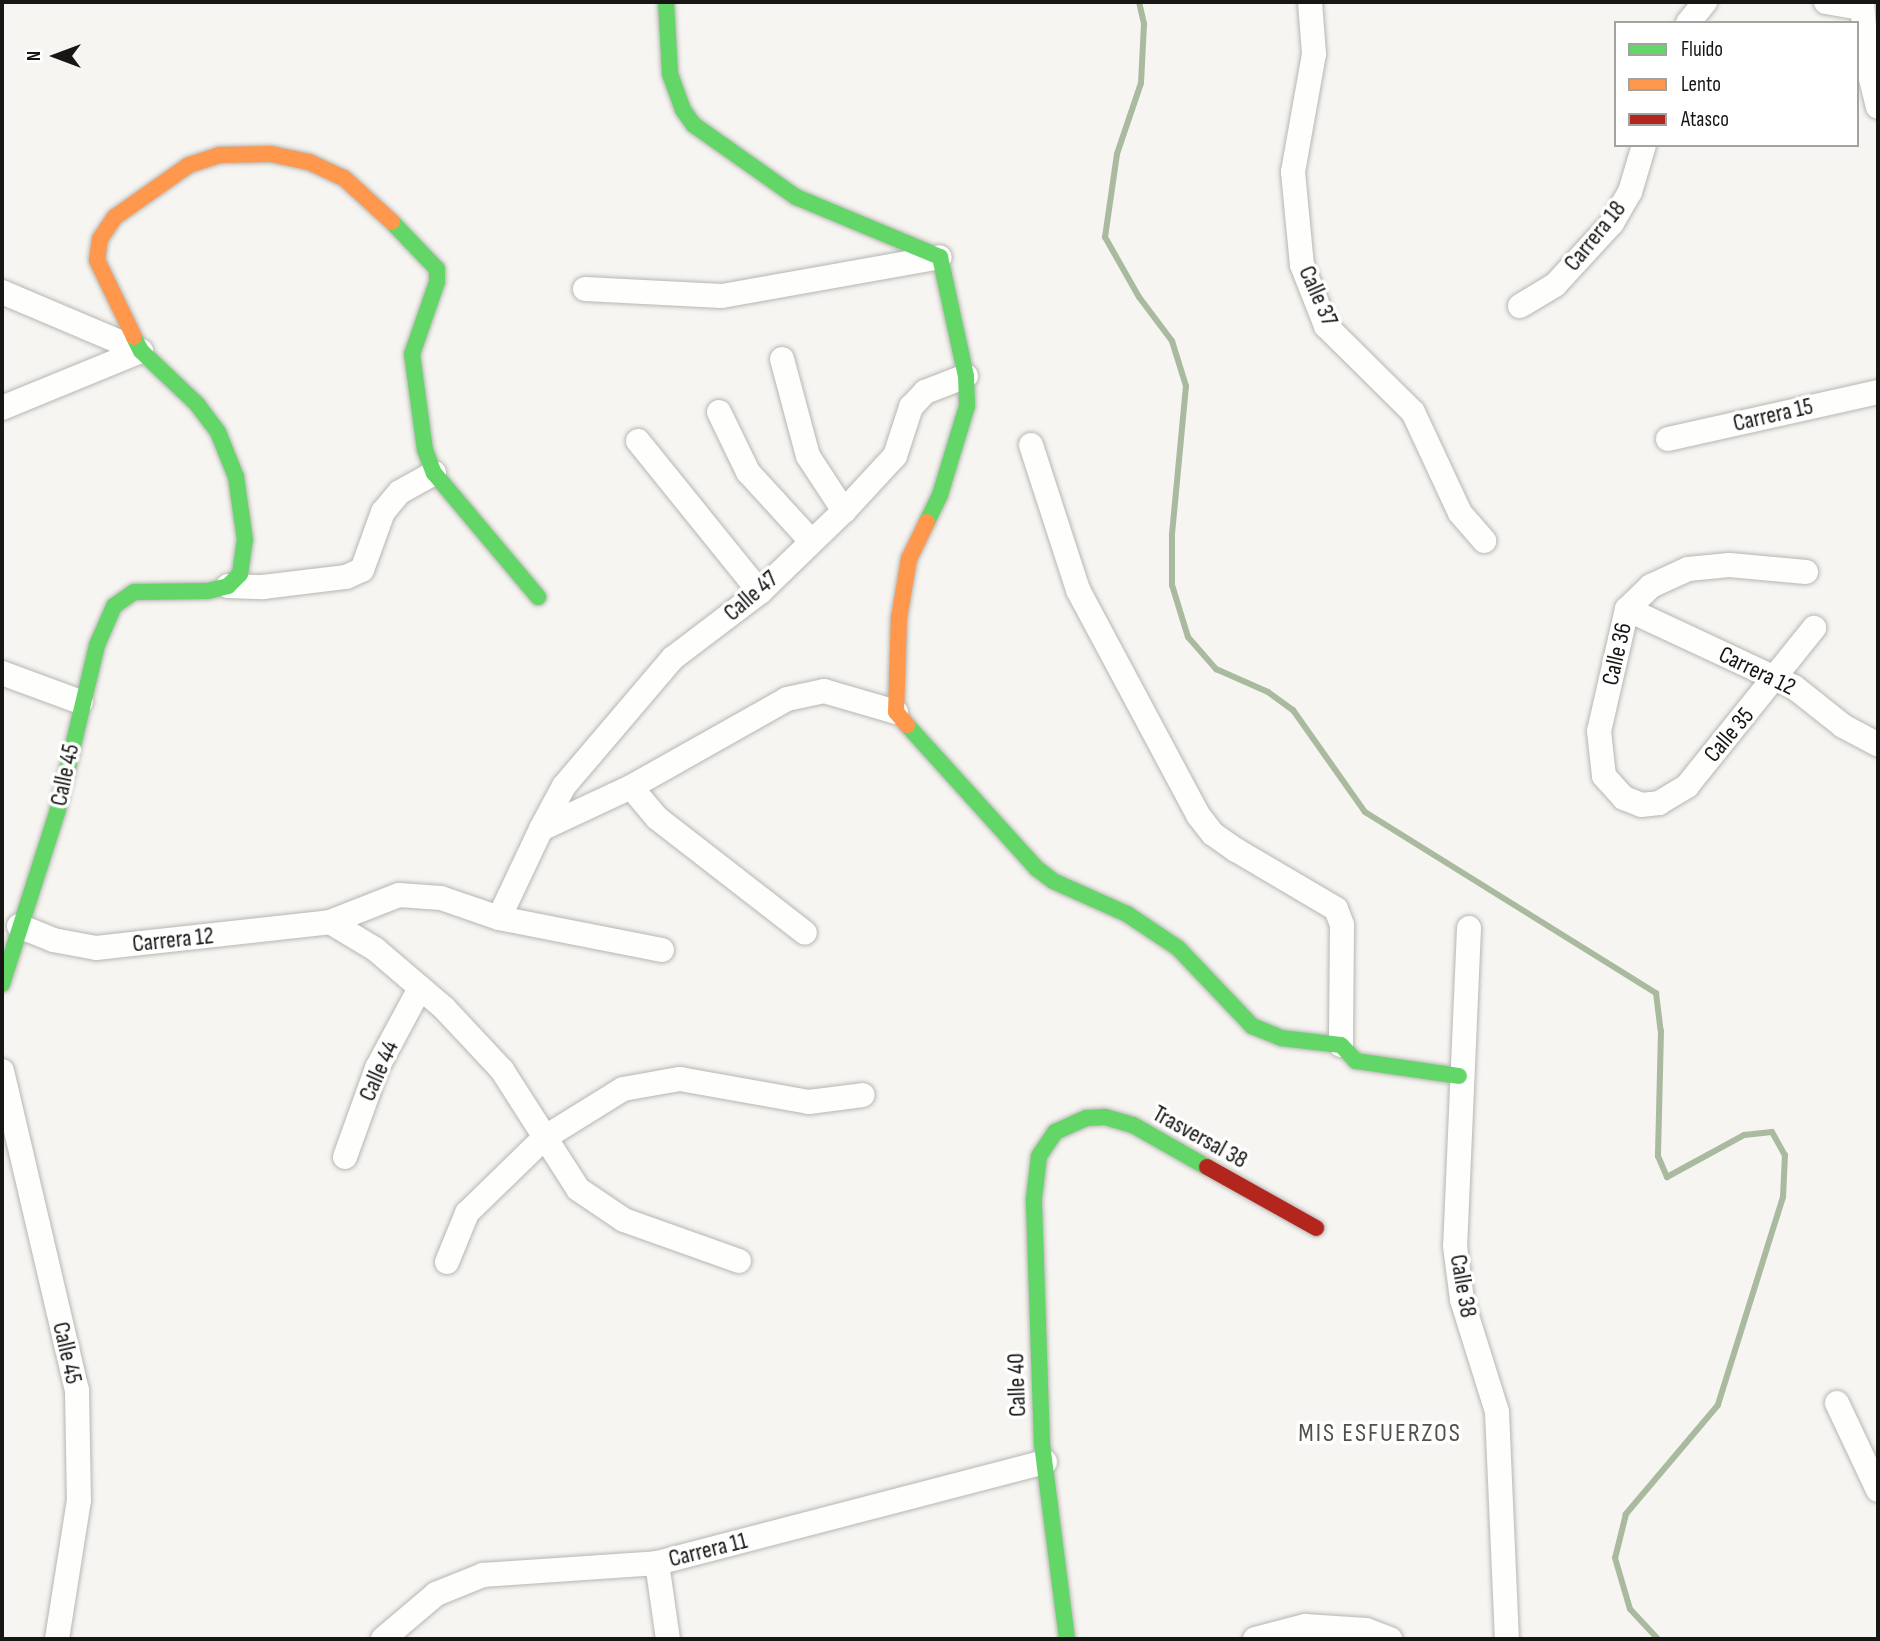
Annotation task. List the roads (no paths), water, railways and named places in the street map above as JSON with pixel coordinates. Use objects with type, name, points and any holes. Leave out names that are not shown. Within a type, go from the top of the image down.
[{"type":"street","points":[[666,2],[670,74],[683,110],[694,125],[796,197],[940,257]]},
{"type":"street","name":"Calle 37","points":[[1310,2],[1314,54],[1293,172],[1302,265],[1326,326],[1413,412],[1461,513],[1484,541]]},
{"type":"street","points":[[1690,21],[1705,2]]},
{"type":"street","points":[[1826,2],[1862,5],[1867,63],[1878,107]]},
{"type":"street","name":"Carrera 18","points":[[1520,306],[1555,285],[1612,223],[1630,192],[1643,147]]},
{"type":"street","points":[[141,351],[97,260],[100,239],[115,217],[189,165],[219,155],[271,154],[309,162],[344,178],[437,269],[437,282],[412,354],[416,408],[434,473],[538,597]]},
{"type":"street","points":[[585,289],[722,296],[940,257]]},
{"type":"street","points":[[896,712],[899,618],[909,559],[940,495],[967,406],[966,376],[940,257]]},
{"type":"street","points":[[2,292],[141,351],[198,405],[218,432],[236,477],[245,540],[240,574],[228,586]]},
{"type":"street","points":[[2,408],[141,351]]},
{"type":"street","points":[[782,359],[808,456],[844,511]]},
{"type":"street","name":"Calle 47","points":[[499,918],[564,786],[673,657],[760,592],[810,540],[844,511],[895,456],[911,407],[925,392],[966,376]]},
{"type":"street","name":"Carrera 15","points":[[1668,439],[1878,391]]},
{"type":"street","points":[[719,412],[748,472],[810,540]]},
{"type":"street","points":[[638,442],[760,592]]},
{"type":"street","points":[[1031,444],[1078,590],[1198,815],[1213,834],[1236,850],[1336,909],[1342,925],[1341,1045]]},
{"type":"street","points":[[228,586],[263,587],[346,577],[362,570],[383,512],[400,492],[434,473]]},
{"type":"street","name":"Calle 36","points":[[1624,798],[1604,776],[1599,731],[1627,610],[1651,586],[1688,569],[1729,565],[1806,572]]},
{"type":"street","name":"Calle 45","points":[[2,984],[57,813],[81,702],[97,645],[114,606],[134,592],[208,591],[228,586]]},
{"type":"street","name":"Carrera 12","points":[[1627,610],[1776,678],[1860,738],[1878,744]]},
{"type":"street","name":"Calle 35","points":[[1624,798],[1642,805],[1659,803],[1687,786],[1814,628]]},
{"type":"street","points":[[2,673],[81,702]]},
{"type":"street","points":[[541,829],[631,787],[805,693],[824,691],[896,712],[1036,869],[1053,881],[1127,915],[1178,948],[1252,1026],[1281,1038],[1341,1045],[1356,1061],[1459,1076]]},
{"type":"street","points":[[631,787],[657,818],[805,933]]},
{"type":"street","name":"Carrera 12","points":[[19,926],[53,940],[96,947],[330,922],[399,895],[441,898],[499,918],[662,950]]},
{"type":"street","points":[[330,922],[374,949],[420,988],[502,1070],[578,1189],[624,1220],[739,1261]]},
{"type":"street","name":"Calle 38","points":[[1469,928],[1459,1076],[1455,1246],[1462,1300],[1497,1412],[1507,1639]]},
{"type":"street","name":"Calle 44","points":[[345,1157],[377,1068],[420,988]]},
{"type":"street","name":"Calle 45","points":[[2,1071],[77,1390],[79,1500],[57,1639]]},
{"type":"street","points":[[447,1262],[467,1213],[544,1138],[622,1089],[680,1079],[809,1102],[863,1095]]},
{"type":"street","name":"Trasversal 38","points":[[1055,1132],[1086,1118],[1105,1117],[1133,1125],[1316,1228]]},
{"type":"street","name":"Calle 40","points":[[1055,1132],[1039,1156],[1034,1198],[1045,1462],[1068,1639]]},
{"type":"street","points":[[1837,1403],[1878,1490]]},
{"type":"street","name":"Carrera 11","points":[[383,1639],[436,1594],[483,1575],[657,1563],[1045,1462]]},
{"type":"street","points":[[657,1563],[668,1639]]},
{"type":"street","points":[[1255,1639],[1305,1626],[1366,1630],[1390,1639]]},
{"type":"waterway","points":[[1139,2],[1144,24],[1141,83],[1117,154],[1105,237],[1139,297],[1172,341],[1186,386],[1172,535],[1172,585],[1188,637],[1216,669],[1268,692],[1293,710],[1365,812],[1656,993],[1661,1031],[1658,1156],[1667,1177],[1744,1135],[1772,1132],[1785,1155],[1783,1197],[1718,1405],[1626,1514],[1615,1558],[1630,1609],[1658,1639]]},
{"type":"district","name":"MIS ESFUERZOS","points":[[1380,1434]]}]
